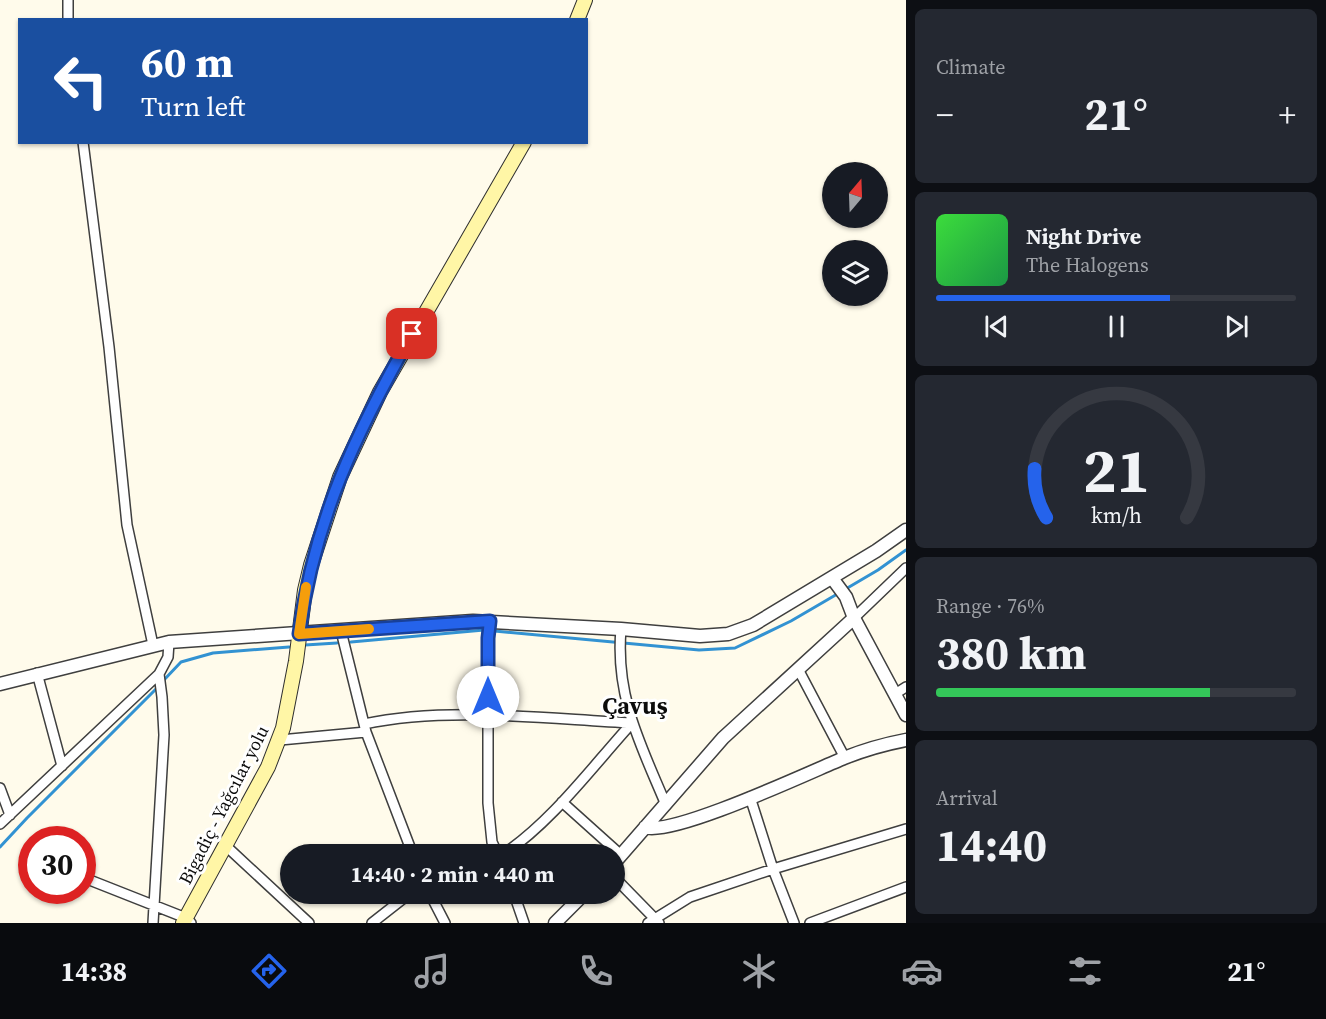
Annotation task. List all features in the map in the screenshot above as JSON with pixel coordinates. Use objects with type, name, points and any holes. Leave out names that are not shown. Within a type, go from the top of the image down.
[{"type":"main road","points":[[578,18],[585,0]]},
{"type":"main road","name":"Bigadiç - Yağcılar yolu","points":[[186,921],[280,740],[294,672],[305,590],[311,565],[351,448],[467,238],[523,144]]},
{"type":"street","points":[[68,0],[68,18]]},
{"type":"street","points":[[82,144],[109,347],[127,525],[153,645]]},
{"type":"street","points":[[0,684],[169,642],[490,624],[621,637],[700,636],[728,633],[753,625],[835,582],[906,530]]},
{"type":"street","points":[[625,851],[723,738],[906,568]]},
{"type":"street","points":[[835,582],[846,597],[854,618],[906,715]]},
{"type":"street","points":[[490,624],[488,638],[488,803],[493,844]]},
{"type":"street","points":[[341,631],[365,728],[409,844]]},
{"type":"street","points":[[621,637],[624,692],[632,723],[666,805]]},
{"type":"street","points":[[0,824],[160,677],[168,657],[169,642]]},
{"type":"street","points":[[798,669],[844,758]]},
{"type":"street","points":[[37,673],[62,766]]},
{"type":"street","points":[[153,923],[164,735],[160,677]]},
{"type":"street","points":[[895,694],[906,687]]},
{"type":"street","points":[[280,740],[365,728],[407,717],[488,716],[632,723]]},
{"type":"street","points":[[518,844],[561,802],[632,723]]},
{"type":"street","points":[[645,827],[656,830],[712,813],[844,758],[906,740]]},
{"type":"street","points":[[0,788],[10,815]]},
{"type":"street","points":[[750,798],[772,869],[794,923]]},
{"type":"street","points":[[561,802],[603,844]]},
{"type":"street","points":[[625,889],[654,921],[690,897],[772,869],[906,829]]},
{"type":"street","points":[[225,846],[309,923]]},
{"type":"street","points":[[96,883],[186,921]]},
{"type":"street","points":[[810,923],[906,887]]},
{"type":"street","points":[[372,923],[396,904]]},
{"type":"street","points":[[435,904],[445,923]]},
{"type":"street","points":[[517,904],[524,923]]},
{"type":"street","points":[[555,923],[574,904]]},
{"type":"waterway","points":[[844,590],[906,550]]},
{"type":"waterway","points":[[351,642],[484,630],[699,650],[735,648],[791,621],[839,593]]},
{"type":"waterway","points":[[305,645],[337,643]]},
{"type":"waterway","points":[[163,681],[181,662],[213,653],[289,647]]},
{"type":"waterway","points":[[0,847],[159,686]]},
{"type":"slow traffic","points":[[306,587],[299,634],[369,629]]},
{"type":"district","name":"Çavuş","points":[[635,706]]},
{"type":"route","points":[[412,334],[351,448],[340,477],[311,565],[299,634],[490,621],[488,697]]}]
